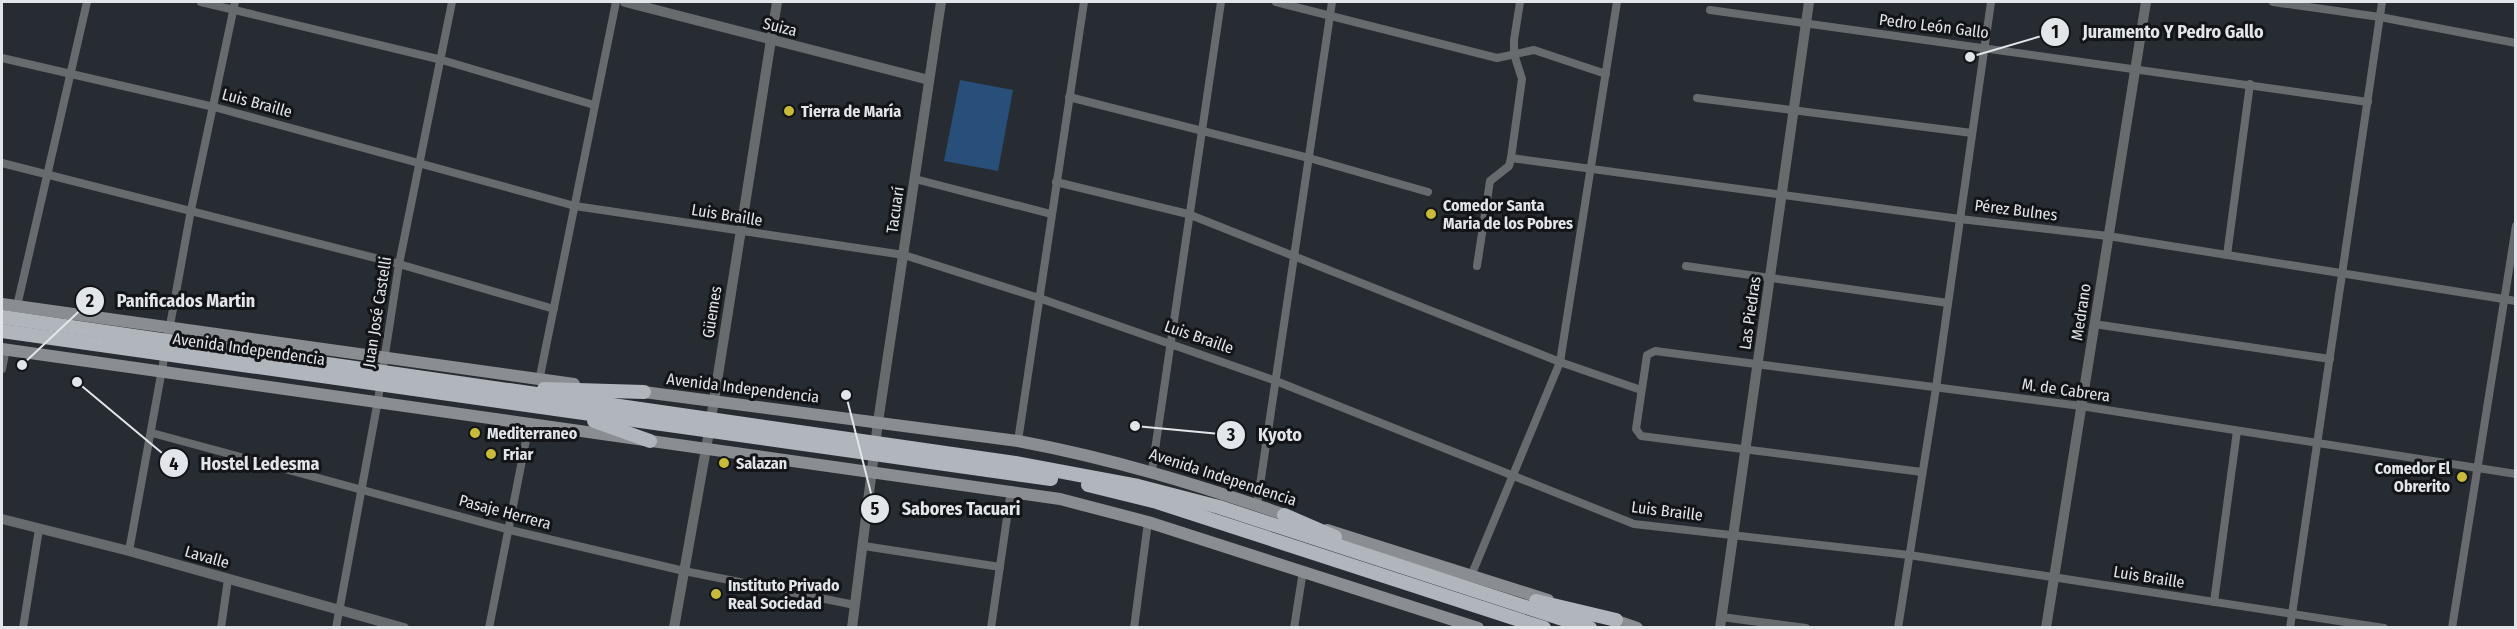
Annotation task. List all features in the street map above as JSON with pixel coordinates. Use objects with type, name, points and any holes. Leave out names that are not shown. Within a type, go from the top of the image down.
[{"type":"highway","points":[[2,310],[63,326]]},
{"type":"highway","name":"Avenida Independencia","points":[[2,317],[168,341],[521,404],[710,426],[875,449],[1046,478],[1157,502],[1544,627]]},
{"type":"highway","name":"Avenida Independencia","points":[[2,331],[168,341]]},
{"type":"highway","name":"Avenida Independencia","points":[[381,378],[494,387],[710,426]]},
{"type":"highway","points":[[494,387],[644,392]]},
{"type":"highway","points":[[521,404],[583,418],[650,441]]},
{"type":"highway","name":"Avenida Independencia","points":[[875,449],[1022,464],[1138,486],[1219,507],[1379,560],[1466,580],[1590,627]]},
{"type":"highway","points":[[1284,515],[1379,560]]},
{"type":"highway","points":[[1466,580],[1616,620]]},
{"type":"highway","points":[[1464,601],[1520,627]]},
{"type":"main road","name":"Avenida Independencia","points":[[2,304],[168,341],[385,356],[539,381],[713,400],[1018,441],[1152,470],[1466,580]]},
{"type":"main road","name":"Avenida Independencia","points":[[4,349],[378,400],[529,425],[1011,490],[1080,504],[1148,522],[1477,627]]},
{"type":"main road","points":[[1616,620],[1637,627]]},
{"type":"street","points":[[17,306],[69,72],[87,2]]},
{"type":"street","points":[[201,2],[234,6],[442,60],[594,105]]},
{"type":"street","name":"Juan José Castelli","points":[[336,627],[378,400],[399,264],[452,2]]},
{"type":"street","points":[[539,381],[616,2]]},
{"type":"street","name":"Suiza","points":[[625,2],[928,80]]},
{"type":"street","name":"Güemes","points":[[674,627],[710,426],[777,2]]},
{"type":"street","name":"Tacuarí","points":[[852,627],[878,422],[941,2]]},
{"type":"street","points":[[1018,441],[1084,2]]},
{"type":"street","points":[[1152,470],[1200,130],[1221,2]]},
{"type":"street","points":[[1276,2],[1497,58],[1534,50],[1606,75]]},
{"type":"street","points":[[1257,505],[1332,2]]},
{"type":"street","points":[[1477,266],[1490,182],[1509,166],[1511,158],[1522,79],[1515,54],[1514,40],[1520,2]]},
{"type":"street","points":[[1466,580],[1513,476],[1560,362],[1617,2]]},
{"type":"street","name":"Las Piedras","points":[[1721,622],[1809,2]]},
{"type":"street","points":[[1898,627],[1936,388],[1991,2]]},
{"type":"street","name":"Medrano","points":[[2046,627],[2146,2]]},
{"type":"street","points":[[2273,2],[2380,16],[2516,43]]},
{"type":"street","points":[[2290,627],[2382,2]]},
{"type":"street","points":[[129,551],[191,210],[234,6]]},
{"type":"street","name":"Pedro León Gallo","points":[[1710,10],[2368,102]]},
{"type":"street","name":"Luis Braille","points":[[2,58],[214,107],[574,206],[740,233],[904,255],[1039,298],[1276,381],[1634,524],[1732,533],[1909,555],[2384,627]]},
{"type":"street","points":[[2227,255],[2250,84]]},
{"type":"street","points":[[1069,98],[1309,158],[1428,192]]},
{"type":"street","points":[[1697,98],[1972,133]]},
{"type":"street","name":"Pérez Bulnes","points":[[1511,158],[1960,219],[2108,236],[2516,301]]},
{"type":"street","points":[[2,163],[399,264],[554,309]]},
{"type":"street","points":[[915,179],[1051,214]]},
{"type":"street","points":[[1056,182],[1188,214],[1560,362],[1641,390],[1636,429],[1641,436],[1922,472]]},
{"type":"street","points":[[2452,627],[2516,226]]},
{"type":"street","points":[[1686,266],[1948,303]]},
{"type":"street","points":[[2094,324],[2330,359]]},
{"type":"street","points":[[2,369],[4,349]]},
{"type":"street","name":"M. de Cabrera","points":[[1641,390],[1647,354],[1655,351],[2081,406],[2516,474]]},
{"type":"street","points":[[489,627],[529,425]]},
{"type":"street","points":[[2214,602],[2237,431]]},
{"type":"street","name":"Pasaje Herrera","points":[[152,433],[510,530],[684,571],[855,605]]},
{"type":"street","points":[[995,627],[1000,567],[1011,490]]},
{"type":"street","name":"Lavalle","points":[[2,519],[129,551],[404,627]]},
{"type":"street","points":[[1134,627],[1148,522]]},
{"type":"street","points":[[23,627],[39,529]]},
{"type":"street","points":[[864,546],[1000,567]]},
{"type":"street","points":[[1294,627],[1303,571]]},
{"type":"street","points":[[221,627],[228,579]]},
{"type":"street","points":[[1721,622],[1806,627]]},
{"type":"shaded area","points":[[960,80],[1013,90],[998,171],[944,161]]},
{"type":"place","name":"Juramento Y Pedro Gallo","points":[[1970,57]]},
{"type":"place","name":"Tierra de María","points":[[789,111]]},
{"type":"place","name":"Comedor Santa Maria de los Pobres","points":[[1431,214]]},
{"type":"place","name":"Panificados Martin","points":[[22,365]]},
{"type":"place","name":"Hostel Ledesma","points":[[77,382]]},
{"type":"place","name":"Sabores Tacuari","points":[[846,395]]},
{"type":"place","name":"Kyoto","points":[[1135,426]]},
{"type":"place","name":"Mediterraneo","points":[[475,433]]},
{"type":"place","name":"Friar","points":[[491,454]]},
{"type":"place","name":"Salazan","points":[[724,463]]},
{"type":"place","name":"Comedor El Obrerito","points":[[2462,477]]},
{"type":"place","name":"Instituto Privado Real Sociedad","points":[[716,594]]}]
